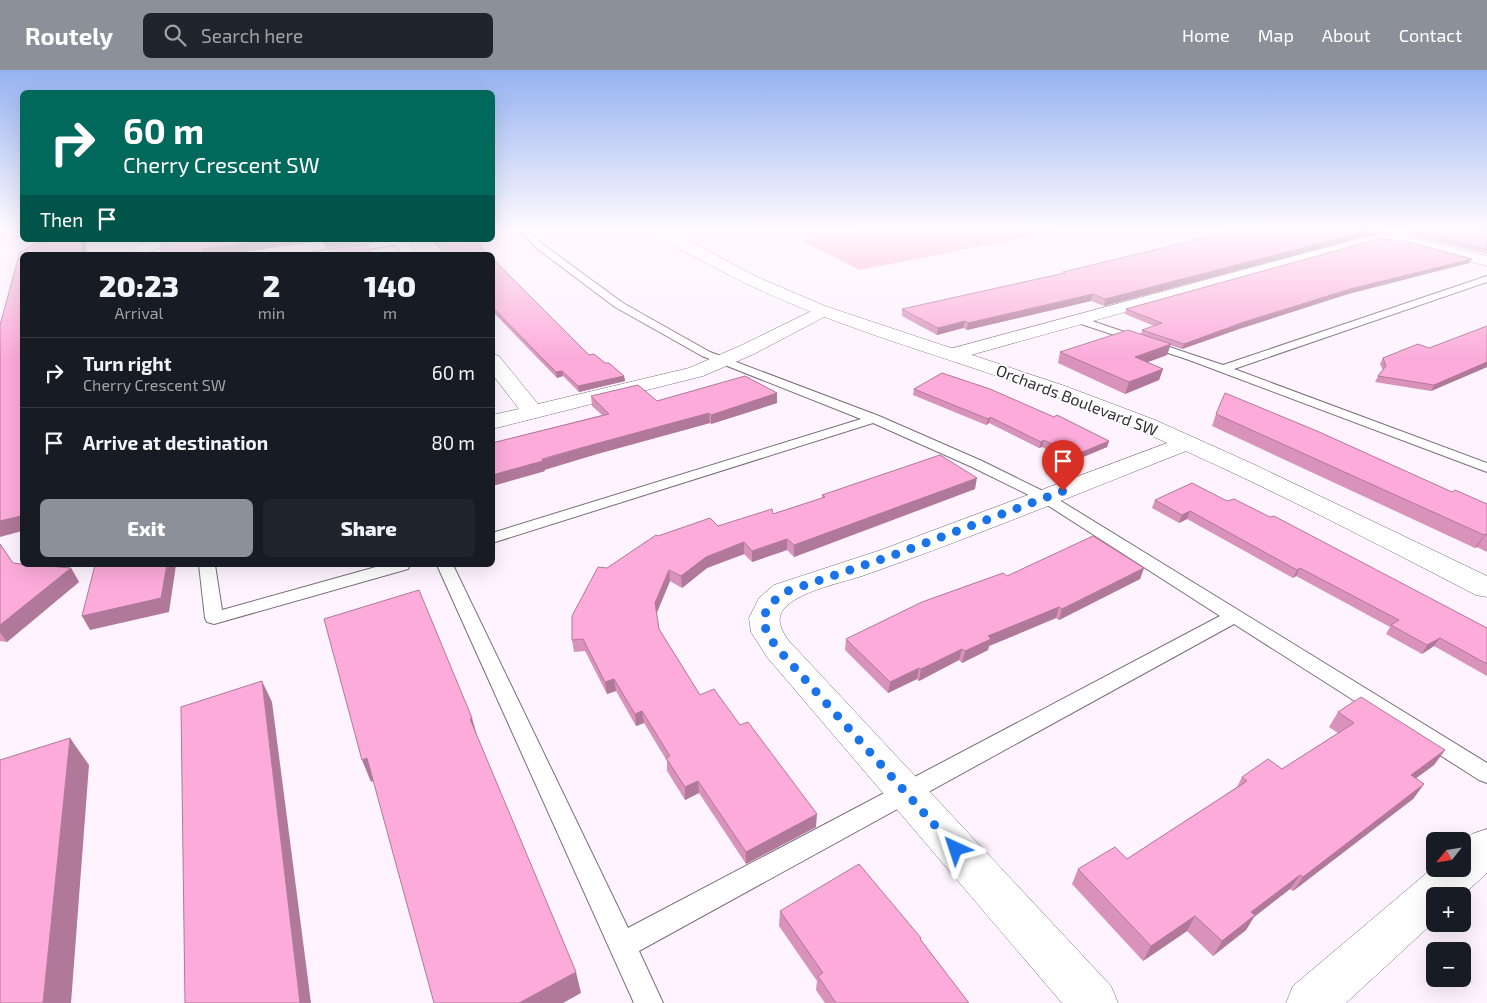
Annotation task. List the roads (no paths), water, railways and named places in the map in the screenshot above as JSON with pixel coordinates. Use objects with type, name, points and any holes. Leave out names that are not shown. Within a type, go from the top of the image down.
[{"type":"street","name":"Orchards Boulevard SW","points":[[737,274],[756,284],[822,311],[1054,389],[1186,443],[1487,588]]},
{"type":"street","points":[[953,354],[1249,274]]},
{"type":"street","points":[[495,421],[696,372],[724,361],[822,311]]},
{"type":"street","points":[[495,364],[533,412]]},
{"type":"street","points":[[1094,1003],[778,649],[768,635],[764,622],[765,612],[771,602],[785,592],[891,556],[1186,443]]},
{"type":"street","points":[[1310,1003],[1487,847]]},
{"type":"lane","points":[[577,274],[619,305],[706,354],[874,419],[977,464],[1046,498],[1236,615],[1487,774]]},
{"type":"lane","points":[[1224,369],[1487,279]]},
{"type":"lane","points":[[1078,320],[1224,369],[1487,468]]},
{"type":"lane","points":[[495,537],[874,419]]},
{"type":"lane","points":[[207,567],[214,618],[395,567]]},
{"type":"lane","points":[[446,567],[649,1003]]},
{"type":"lane","points":[[622,946],[1236,615]]}]
